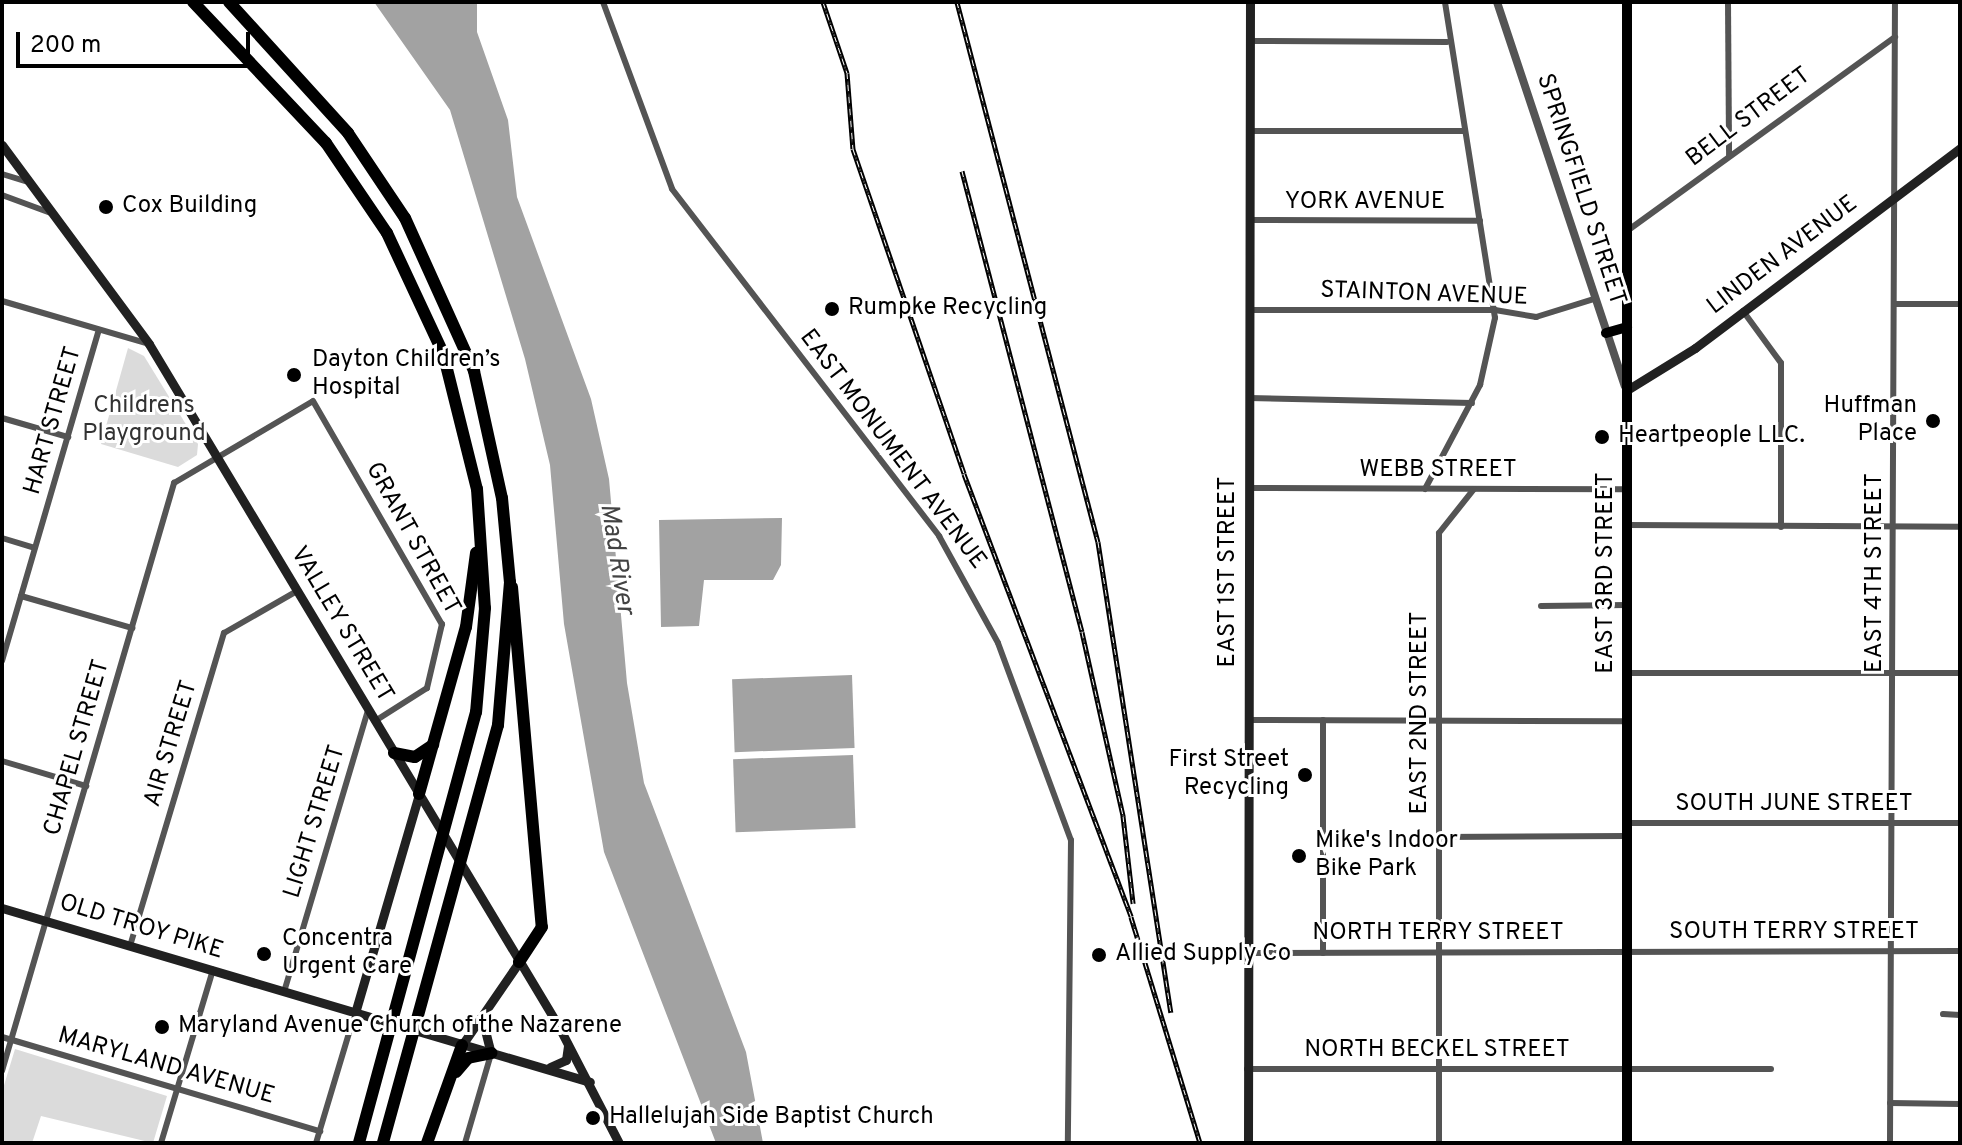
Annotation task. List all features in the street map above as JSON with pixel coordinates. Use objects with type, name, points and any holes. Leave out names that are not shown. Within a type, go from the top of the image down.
[{"type":"highway","points":[[193,2],[326,143],[387,233],[451,376],[481,527],[482,666],[457,805],[359,1143]]},
{"type":"highway","points":[[229,2],[348,133],[435,275],[488,427],[510,582],[498,725],[472,832],[383,1143]]},
{"type":"highway","points":[[419,794],[466,627],[481,527]]},
{"type":"highway","points":[[510,582],[518,602],[542,927],[519,962]]},
{"type":"highway","points":[[394,753],[415,757],[433,745]]},
{"type":"highway","points":[[427,1143],[462,1045]]},
{"type":"highway","points":[[450,1081],[468,1058],[491,1053]]},
{"type":"main road","name":"EAST 1ST STREET","points":[[1248,1143],[1250,2]]},
{"type":"main road","name":"EAST 3RD STREET","points":[[1627,2],[1627,1143]]},
{"type":"main road","name":"VALLEY STREET","points":[[2,145],[149,344],[568,1042],[619,1143]]},
{"type":"main road","name":"LINDEN AVENUE","points":[[1627,390],[1743,311],[1960,148]]},
{"type":"main road","points":[[1606,333],[1627,327]]},
{"type":"main road","points":[[355,1013],[419,794]]},
{"type":"main road","name":"OLD TROY PIKE","points":[[2,908],[590,1082]]},
{"type":"main road","points":[[462,1045],[519,962]]},
{"type":"main road","points":[[482,1015],[491,1053]]},
{"type":"main road","points":[[548,1068],[566,1060],[568,1042]]},
{"type":"street","name":"EAST MONUMENT AVENUE","points":[[603,2],[672,189],[939,536],[987,615],[1071,840],[1068,1143]]},
{"type":"street","points":[[1425,489],[1472,403],[1487,367],[1495,310],[1447,42],[1445,2]]},
{"type":"street","name":"SPRINGFIELD STREET","points":[[1497,2],[1627,390]]},
{"type":"street","points":[[1728,2],[1729,155]]},
{"type":"street","name":"EAST 4TH STREET","points":[[1890,1143],[1894,823],[1895,2]]},
{"type":"street","name":"BELL STREET","points":[[1627,231],[1895,37]]},
{"type":"street","points":[[1250,41],[1447,42]]},
{"type":"street","points":[[1250,131],[1463,131]]},
{"type":"street","points":[[2,174],[29,182]]},
{"type":"street","points":[[2,195],[52,214]]},
{"type":"street","name":"YORK AVENUE","points":[[1250,220],[1480,221]]},
{"type":"street","name":"STAINTON AVENUE","points":[[1250,310],[1495,310],[1536,317],[1594,299]]},
{"type":"street","points":[[2,301],[149,344]]},
{"type":"street","points":[[1894,304],[1960,304]]},
{"type":"street","points":[[1743,311],[1781,363],[1781,527]]},
{"type":"street","name":"HART STREET","points":[[2,661],[99,330]]},
{"type":"street","points":[[1249,398],[1472,403]]},
{"type":"street","name":"CHAPEL STREET","points":[[2,1071],[174,483],[216,455],[313,401]]},
{"type":"street","name":"GRANT STREET","points":[[313,401],[442,624],[427,688],[375,721]]},
{"type":"street","points":[[2,418],[68,437]]},
{"type":"street","name":"WEBB STREET","points":[[1249,488],[1627,489]]},
{"type":"street","name":"EAST 2ND STREET","points":[[1439,1143],[1439,533],[1474,489]]},
{"type":"street","points":[[1627,525],[1960,527]]},
{"type":"street","points":[[2,538],[35,548]]},
{"type":"street","name":"AIR STREET","points":[[130,946],[224,633],[297,591]]},
{"type":"street","points":[[21,596],[132,628]]},
{"type":"street","points":[[1541,606],[1627,605]]},
{"type":"street","points":[[1627,673],[1960,673]]},
{"type":"street","name":"LIGHT STREET","points":[[284,992],[368,710]]},
{"type":"street","points":[[1249,720],[1627,721]]},
{"type":"street","points":[[1323,720],[1323,953]]},
{"type":"street","points":[[2,761],[86,786]]},
{"type":"street","name":"SOUTH JUNE STREET","points":[[1627,823],[1960,823]]},
{"type":"street","points":[[1439,837],[1627,836]]},
{"type":"street","name":"NORTH TERRY STREET","points":[[1249,953],[1627,951]]},
{"type":"street","name":"SOUTH TERRY STREET","points":[[1627,951],[1960,951]]},
{"type":"street","points":[[161,1143],[213,970]]},
{"type":"street","points":[[316,1143],[355,1013]]},
{"type":"street","points":[[1943,1014],[1960,1015]]},
{"type":"street","name":"MARYLAND AVENUE","points":[[2,1037],[320,1131]]},
{"type":"street","points":[[465,1143],[491,1053]]},
{"type":"street","name":"NORTH BECKEL STREET","points":[[1247,1069],[1771,1069]]},
{"type":"street","points":[[1890,1103],[1960,1104]]},
{"type":"green space","name":"Childrens Playground","points":[[128,348],[144,356],[198,444],[197,455],[178,467],[101,444]]},
{"type":"green space","points":[[15,1049],[167,1096],[153,1143],[41,1116],[32,1143],[2,1143],[2,1092]]},
{"type":"water","name":"Mad River","points":[[374,2],[477,2],[477,32],[508,120],[517,197],[591,399],[609,479],[627,683],[644,783],[746,1052],[763,1143],[716,1143],[604,852],[564,624],[550,465],[525,359],[450,110]]},
{"type":"water","points":[[782,518],[781,565],[773,580],[704,580],[699,626],[661,627],[659,520]]},
{"type":"water","points":[[852,675],[855,748],[735,752],[732,679]]},
{"type":"water","points":[[853,755],[856,828],[736,832],[733,759]]},
{"type":"railway","points":[[823,2],[847,73],[853,149],[964,474],[1131,917],[1200,1143]]},
{"type":"railway","points":[[957,2],[1098,542],[1171,1012]]},
{"type":"railway","points":[[962,171],[1082,632],[1123,816],[1133,903]]},
{"type":"place","name":"Cox Building","points":[[106,207]]},
{"type":"place","name":"Rumpke Recycling","points":[[832,309]]},
{"type":"place","name":"Dayton Children’s Hospital","points":[[294,375]]},
{"type":"place","name":"Huffman Place","points":[[1933,421]]},
{"type":"place","name":"Heartpeople LLC.","points":[[1602,437]]},
{"type":"place","name":"First Street Recycling","points":[[1305,775]]},
{"type":"place","name":"Mike's Indoor Bike Park","points":[[1299,856]]},
{"type":"place","name":"Concentra Urgent Care","points":[[264,954]]},
{"type":"place","name":"Allied Supply Co","points":[[1099,955]]},
{"type":"place","name":"Maryland Avenue Church of the Nazarene","points":[[162,1027]]},
{"type":"place","name":"Hallelujah Side Baptist Church","points":[[593,1118]]}]
